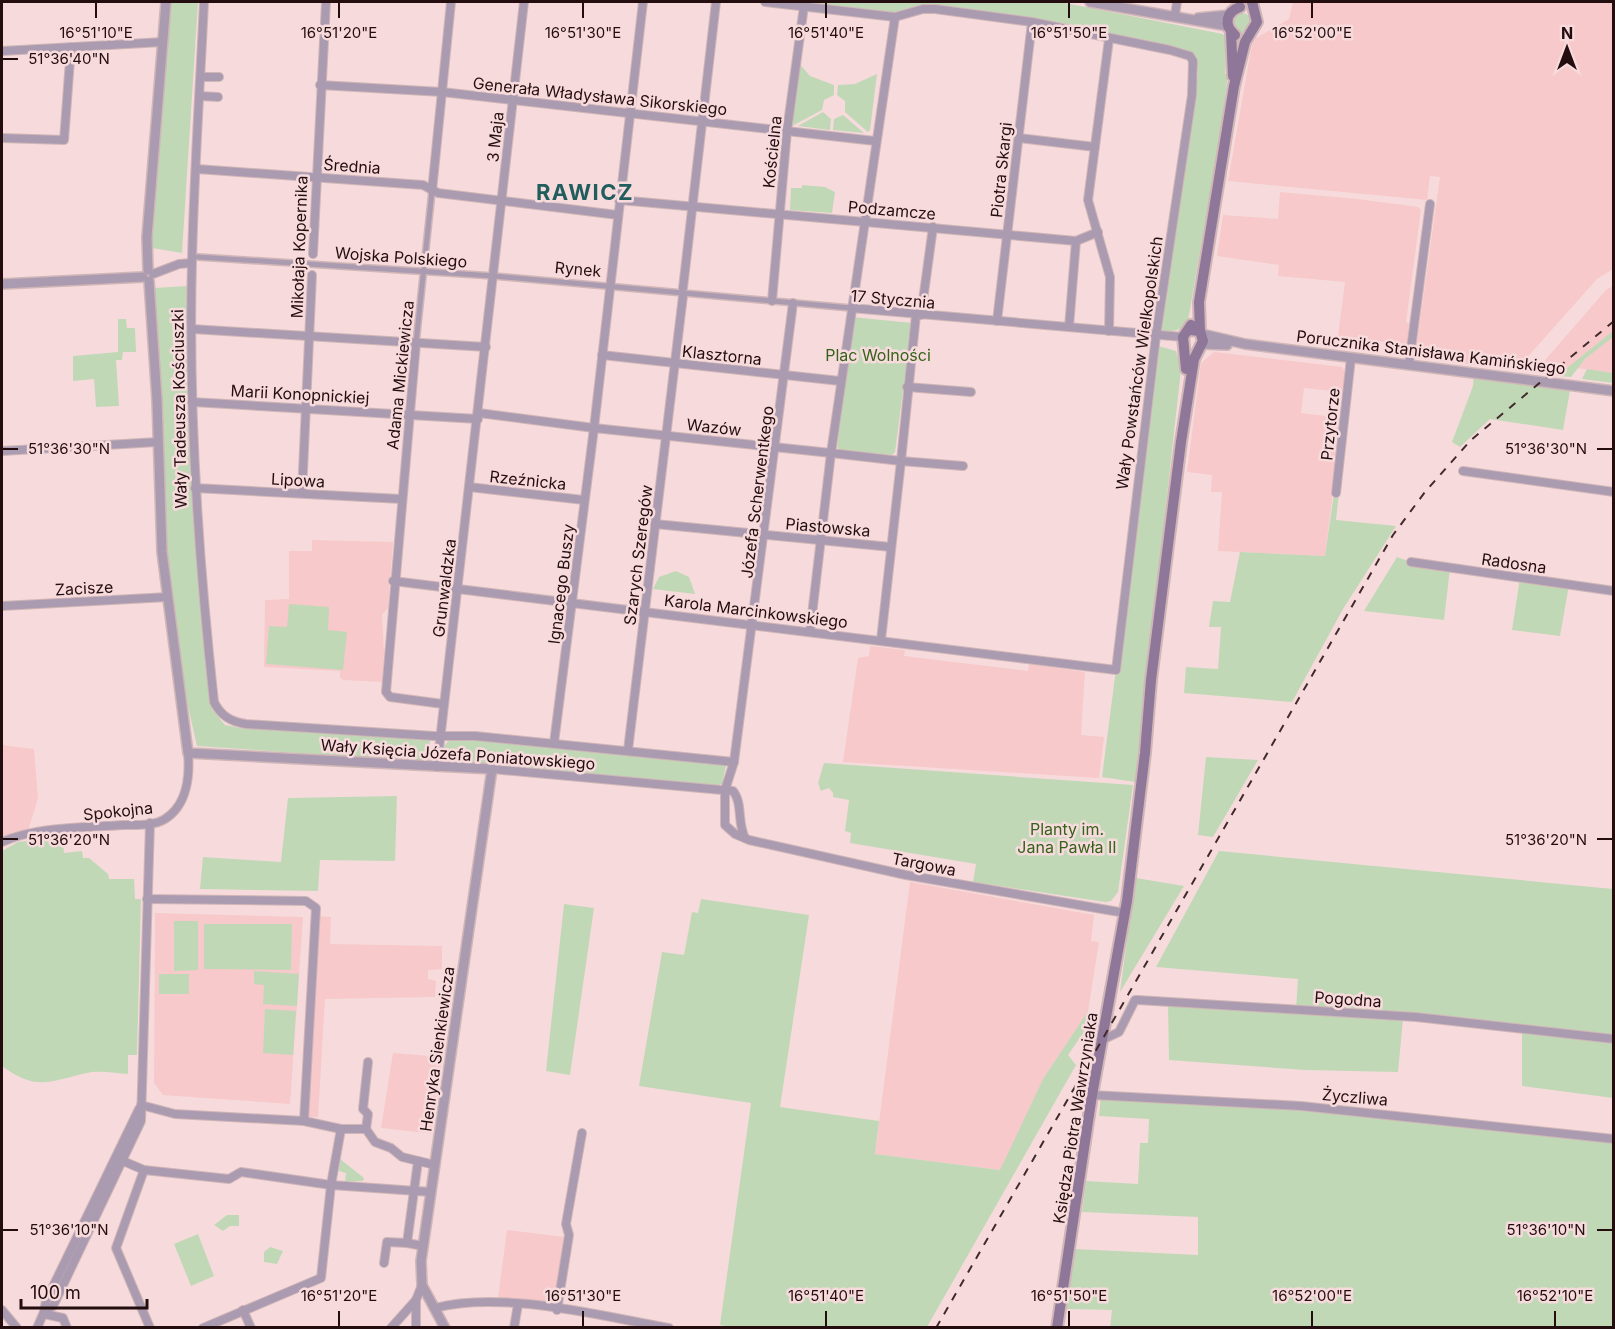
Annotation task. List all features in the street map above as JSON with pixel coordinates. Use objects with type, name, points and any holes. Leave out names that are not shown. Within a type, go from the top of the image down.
[{"type":"main road","points":[[1170,526],[1174,454],[1234,86],[1245,42],[1257,22],[1252,6],[1241,4],[1229,24],[1234,86]]},
{"type":"main road","points":[[1229,24],[1239,36],[1249,34]]},
{"type":"main road","points":[[1125,913],[1170,526],[1194,359],[1192,338]]},
{"type":"main road","name":"Księdza Piotra Wawrzyniaka","points":[[1057,1328],[1092,1095],[1125,913]]},
{"type":"street","name":"Wały Tadeusza Kościuszki","points":[[166,2],[147,237],[148,275],[159,499],[168,597],[188,753]]},
{"type":"street","name":"Wały Tadeusza Kościuszki","points":[[204,2],[192,263],[192,402],[195,488],[214,702],[225,717]]},
{"type":"street","name":"Mikołaja Kopernika","points":[[302,493],[320,84],[326,2]]},
{"type":"street","name":"Adama Mickiewicza","points":[[443,704],[387,694],[400,499],[451,2]]},
{"type":"street","name":"3 Maja","points":[[494,276],[524,2]]},
{"type":"street","points":[[611,285],[643,2]]},
{"type":"street","name":"Szarych Szeregów","points":[[628,750],[716,2]]},
{"type":"street","points":[[765,2],[895,17],[923,9],[935,9],[1032,22],[1109,39],[1088,200],[1110,277],[1109,331]]},
{"type":"street","points":[[1090,2],[1229,24]]},
{"type":"street","points":[[1175,15],[1177,2]]},
{"type":"street","name":"Kościelna","points":[[772,301],[787,131],[804,6]]},
{"type":"street","points":[[810,632],[840,381],[895,17]]},
{"type":"street","name":"Piotra Skargi","points":[[997,321],[1032,22]]},
{"type":"street","name":"Wały Powstańców Wielkopolskich","points":[[1109,39],[1182,53],[1193,61],[1192,95],[1155,336],[1116,670]]},
{"type":"street","points":[[2,51],[163,42]]},
{"type":"street","points":[[2,138],[64,140],[71,47]]},
{"type":"street","points":[[201,77],[219,77]]},
{"type":"street","name":"Generała Władysława Sikorskiego","points":[[320,84],[442,92],[875,141]]},
{"type":"street","points":[[200,92],[218,97]]},
{"type":"street","points":[[1018,138],[1095,147]]},
{"type":"street","name":"Średnia","points":[[197,169],[423,185],[432,191],[502,202],[618,215]]},
{"type":"street","name":"Podzamcze","points":[[619,200],[1076,241]]},
{"type":"street","points":[[1409,364],[1430,204]]},
{"type":"street","points":[[881,640],[907,387],[933,227]]},
{"type":"street","points":[[1069,327],[1076,241],[1098,232]]},
{"type":"street","name":"Wojska Polskiego","points":[[198,257],[494,276]]},
{"type":"street","points":[[2,284],[148,275],[179,264],[192,263]]},
{"type":"street","points":[[494,276],[479,416],[594,428]]},
{"type":"street","name":"Rynek","points":[[494,276],[611,285],[594,428]]},
{"type":"street","name":"17 Stycznia","points":[[611,285],[918,315],[1192,338]]},
{"type":"street","name":"Józefa Scherwentkego","points":[[724,790],[734,762],[765,535],[793,303]]},
{"type":"street","points":[[192,329],[486,347]]},
{"type":"street","name":"Porucznika Stanisława Kamińskiego","points":[[1192,338],[1614,391]]},
{"type":"street","name":"Klasztorna","points":[[602,355],[840,381]]},
{"type":"street","name":"Przytorze","points":[[1336,493],[1351,358]]},
{"type":"street","points":[[907,387],[971,392]]},
{"type":"street","name":"Marii Konopnickiej","points":[[192,402],[479,416]]},
{"type":"street","name":"Grunwaldzka","points":[[437,767],[479,416]]},
{"type":"street","name":"Wazów","points":[[594,428],[831,453]]},
{"type":"street","name":"Ignacego Buszy","points":[[554,743],[594,428]]},
{"type":"street","points":[[2,451],[158,442]]},
{"type":"street","points":[[831,453],[963,466]]},
{"type":"street","points":[[1463,471],[1614,492]]},
{"type":"street","name":"Lipowa","points":[[195,488],[400,499]]},
{"type":"street","name":"Rzeźnicka","points":[[470,488],[584,500]]},
{"type":"street","name":"Piastowska","points":[[655,524],[891,547]]},
{"type":"street","name":"Radosna","points":[[1411,562],[1614,591]]},
{"type":"street","name":"Karola Marcinkowskiego","points":[[393,581],[1116,670]]},
{"type":"street","name":"Zacisze","points":[[2,606],[168,597]]},
{"type":"street","name":"Wały Księcia Józefa Poniatowskiego","points":[[225,717],[246,724],[440,736],[475,736],[734,762]]},
{"type":"street","name":"Wały Księcia Józefa Poniatowskiego","points":[[188,753],[492,769],[724,790]]},
{"type":"street","name":"Spokojna","points":[[2,842],[40,832],[150,823],[164,819],[182,800],[188,780],[188,753]]},
{"type":"street","name":"Henryka Sienkiewicza","points":[[446,1328],[422,1285],[420,1274],[492,769]]},
{"type":"street","points":[[724,790],[733,791],[737,796],[739,822],[745,838],[725,825],[724,790]]},
{"type":"street","points":[[37,1328],[44,1313],[46,1301],[120,1160],[141,1105],[150,823]]},
{"type":"street","name":"Targowa","points":[[745,838],[906,875],[1125,913]]},
{"type":"street","points":[[147,899],[306,901],[316,908],[304,1120]]},
{"type":"street","name":"Pogodna","points":[[1102,1040],[1119,1032],[1135,1000],[1416,1017],[1614,1039]]},
{"type":"street","points":[[368,1062],[363,1109],[368,1114],[366,1129],[375,1142],[391,1148],[402,1157],[435,1165]]},
{"type":"street","name":"Życzliwa","points":[[1092,1095],[1324,1108],[1614,1139]]},
{"type":"street","points":[[141,1105],[175,1114],[304,1120],[341,1128],[366,1129]]},
{"type":"street","points":[[203,1328],[321,1278],[331,1185],[341,1128]]},
{"type":"street","points":[[557,1310],[569,1235],[566,1224],[582,1133]]},
{"type":"street","points":[[120,1160],[144,1170],[229,1179],[241,1172],[331,1185],[431,1192]]},
{"type":"street","points":[[406,1244],[418,1161]]},
{"type":"street","points":[[144,1170],[116,1248],[150,1328]]},
{"type":"street","points":[[384,1263],[387,1242],[423,1246]]},
{"type":"street","points":[[391,1328],[416,1300],[422,1285]]},
{"type":"street","points":[[416,1300],[416,1328]]},
{"type":"street","points":[[435,1308],[481,1301],[518,1304],[669,1328]]},
{"type":"street","points":[[514,1328],[518,1304]]},
{"type":"street","points":[[2,1310],[18,1328]]},
{"type":"street","points":[[243,1310],[251,1328]]},
{"type":"street","points":[[44,1313],[63,1318],[68,1328]]},
{"type":"shaded area","points":[[1293,2],[1613,2],[1613,269],[1597,279],[1516,370],[1415,358],[1440,177],[1430,176],[1427,200],[1228,181],[1252,44],[1256,38],[1289,19]]},
{"type":"shaded area","points":[[1280,192],[1357,199],[1418,207],[1421,210],[1406,322],[1409,323],[1407,345],[1338,336],[1345,282],[1278,276],[1279,265],[1217,256],[1223,215],[1278,219]]},
{"type":"shaded area","points":[[1613,286],[1613,331],[1557,376],[1541,373],[1539,367],[1606,290]]},
{"type":"shaded area","points":[[1613,337],[1613,373],[1577,368],[1598,347]]},
{"type":"shaded area","points":[[1214,352],[1342,367],[1345,372],[1342,392],[1304,388],[1301,413],[1342,418],[1325,556],[1218,551],[1222,492],[1211,492],[1212,475],[1187,472],[1201,363]]},
{"type":"shaded area","points":[[312,540],[393,542],[388,608],[382,615],[384,652],[382,682],[343,680],[340,677],[340,671],[264,667],[265,600],[289,599],[289,551],[312,551]]},
{"type":"shaded area","points":[[870,646],[905,650],[904,656],[1028,671],[1029,664],[1085,672],[1081,735],[1104,737],[1099,778],[843,762],[858,658],[869,656]]},
{"type":"shaded area","points":[[2,745],[34,749],[38,798],[27,834],[2,842]]},
{"type":"shaded area","points":[[910,882],[1094,915],[1091,941],[1099,942],[1088,1011],[1043,1079],[1001,1170],[875,1154]]},
{"type":"shaded area","points":[[155,913],[303,917],[290,1104],[163,1095],[154,1083]]},
{"type":"shaded area","points":[[317,916],[331,917],[330,944],[442,946],[442,969],[428,970],[428,979],[436,981],[435,997],[325,999],[318,1117],[305,1117]]},
{"type":"shaded area","points":[[393,1053],[442,1057],[432,1131],[435,1134],[381,1128]]},
{"type":"shaded area","points":[[507,1230],[564,1237],[556,1304],[498,1298]]},
{"type":"green space","points":[[171,2],[198,2],[182,253],[152,248]]},
{"type":"green space","points":[[801,2],[1060,2],[1223,34],[1226,39],[1225,74],[1228,74],[1221,130],[1188,321],[1185,325],[1175,330],[1159,331],[1198,74],[1197,59],[1189,52],[1117,38],[916,8],[896,13]]},
{"type":"green space","points":[[1242,13],[1249,16],[1252,23],[1249,30],[1242,33],[1235,30],[1232,23],[1235,16]]},
{"type":"green space","points":[[799,63],[810,76],[834,85],[834,95],[824,100],[822,110],[792,126]]},
{"type":"green space","points":[[877,74],[868,132],[845,112],[845,101],[837,95],[838,85],[855,84]]},
{"type":"green space","points":[[823,112],[831,119],[830,130],[798,126]]},
{"type":"green space","points":[[843,115],[864,133],[833,130],[834,119]]},
{"type":"green space","points":[[802,185],[825,187],[835,192],[832,213],[790,210],[791,188],[802,188]]},
{"type":"green space","points":[[187,286],[193,488],[212,709],[225,725],[240,728],[430,740],[429,762],[197,746],[179,667],[166,551],[154,288]]},
{"type":"green space","name":"Plac Wolności","points":[[852,317],[912,323],[895,452],[892,455],[840,450],[837,447]]},
{"type":"green space","points":[[118,319],[126,319],[127,328],[135,328],[136,352],[123,352],[122,360],[116,360],[119,406],[96,407],[94,379],[73,381],[73,356],[118,352]]},
{"type":"green space","points":[[1613,331],[1613,337],[1585,359],[1571,377],[1557,376]]},
{"type":"green space","name":"Planty im. Jana Pawła II","points":[[1158,346],[1176,351],[1179,361],[1182,361],[1135,782],[1102,777]]},
{"type":"green space","points":[[1587,369],[1613,373],[1613,383],[1582,379]]},
{"type":"green space","points":[[1474,372],[1571,385],[1563,430],[1490,419],[1460,447],[1452,442],[1473,386]]},
{"type":"green space","points":[[1334,493],[1339,493],[1336,520],[1396,526],[1343,609],[1292,702],[1184,693],[1186,667],[1218,669],[1221,627],[1209,627],[1213,601],[1230,602],[1240,552],[1325,556]]},
{"type":"green space","points":[[1397,557],[1411,562],[1450,568],[1444,620],[1364,611]]},
{"type":"green space","points":[[676,571],[689,577],[695,594],[653,589],[659,577]]},
{"type":"green space","points":[[1520,578],[1569,585],[1560,636],[1512,630]]},
{"type":"green space","points":[[289,604],[329,607],[328,630],[347,632],[343,670],[266,664],[269,626],[287,627]]},
{"type":"green space","points":[[449,740],[490,740],[720,762],[726,766],[722,784],[716,786],[451,763],[443,760],[442,749]]},
{"type":"green space","points":[[1206,757],[1258,760],[1213,837],[1198,835]]},
{"type":"green space","name":"Planty im. Jana Pawła II","points":[[824,763],[1133,785],[1118,892],[1111,901],[1105,902],[973,882],[976,864],[850,843],[851,833],[845,831],[849,800],[833,797],[829,788],[821,791],[818,783]]},
{"type":"green space","points":[[397,796],[395,861],[320,860],[318,891],[200,889],[203,857],[281,862],[288,798]]},
{"type":"green space","points":[[62,836],[64,853],[82,851],[83,858],[89,858],[108,874],[109,879],[134,879],[135,899],[141,899],[137,1055],[128,1055],[128,1074],[91,1072],[52,1081],[34,1082],[2,1066],[2,851],[18,842]]},
{"type":"green space","points":[[1219,851],[1613,889],[1613,1098],[1522,1086],[1522,1030],[1403,1019],[1398,1072],[1305,1070],[1169,1060],[1168,1002],[1296,1009],[1298,979],[1156,967]]},
{"type":"green space","points":[[1130,877],[1184,886],[1120,992],[1130,917]]},
{"type":"green space","points":[[701,899],[809,915],[780,1107],[879,1121],[875,1154],[1000,1170],[1043,1079],[1088,1011],[1084,1032],[1068,1055],[1076,1065],[927,1327],[736,1328],[720,1325],[751,1103],[639,1086],[662,952],[684,955],[692,912],[698,913]]},
{"type":"green space","points":[[564,904],[594,908],[570,1075],[546,1071]]},
{"type":"green space","points":[[174,921],[198,921],[198,970],[174,971]]},
{"type":"green space","points":[[204,924],[292,924],[291,970],[204,969]]},
{"type":"green space","points":[[254,971],[299,974],[297,1006],[263,1004],[264,985],[254,984]]},
{"type":"green space","points":[[159,974],[189,974],[189,994],[159,994]]},
{"type":"green space","points":[[265,1009],[296,1011],[293,1055],[263,1053]]},
{"type":"green space","points":[[1101,1095],[1202,1101],[1613,1137],[1613,1327],[1110,1328],[1112,1310],[1066,1309],[1075,1249],[1198,1255],[1198,1217],[1082,1212],[1086,1181],[1138,1184],[1140,1143],[1148,1143],[1149,1119],[1099,1116]]},
{"type":"green space","points":[[340,1159],[364,1178],[363,1181],[337,1182],[345,1181],[346,1173],[339,1171]]},
{"type":"green space","points":[[227,1215],[239,1215],[239,1226],[230,1226],[223,1231],[214,1225]]},
{"type":"green space","points":[[198,1234],[214,1276],[191,1286],[174,1244]]},
{"type":"green space","points":[[270,1247],[283,1251],[277,1264],[264,1262],[264,1252]]},
{"type":"railway","points":[[936,1328],[1393,535],[1425,492],[1471,440],[1614,321]]},
{"type":"district","name":"RAWICZ","points":[[585,192]]}]
